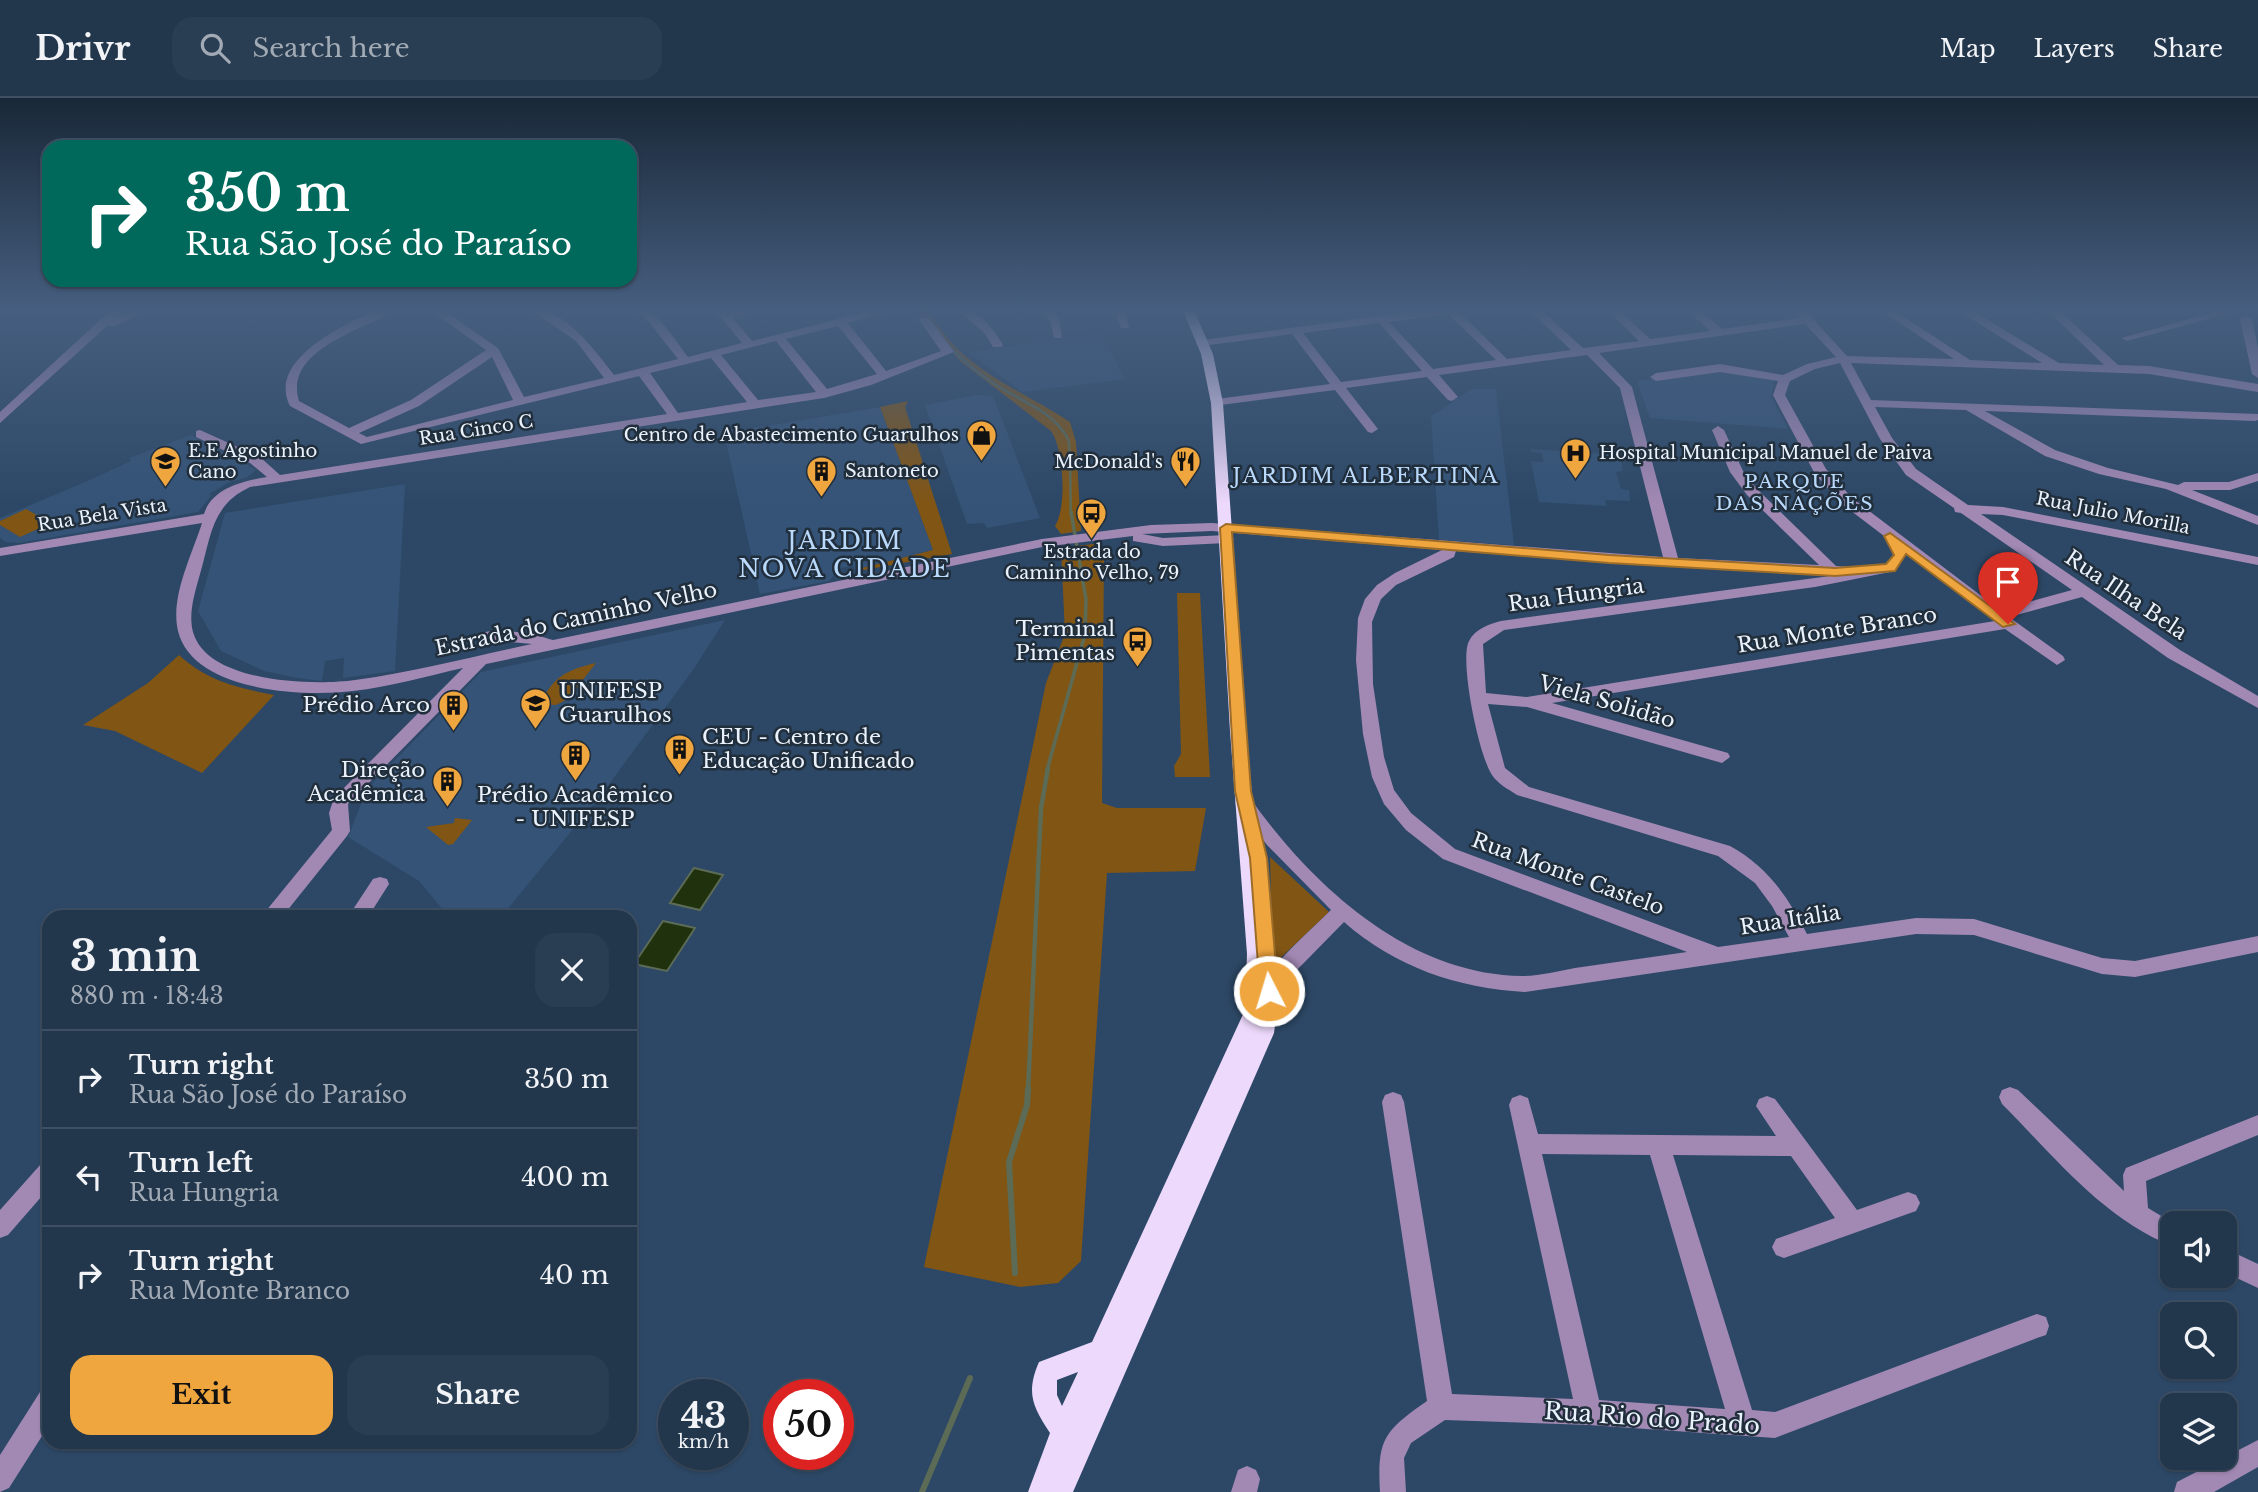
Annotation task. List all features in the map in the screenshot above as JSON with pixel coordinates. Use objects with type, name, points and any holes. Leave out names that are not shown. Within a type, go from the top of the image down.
[{"type":"main road","points":[[1041,1492],[1064,1431],[1255,1010],[1257,954],[1217,403],[1210,373]]},
{"type":"main road","points":[[1059,1492],[1264,1033],[1269,991],[1258,858],[1244,803]]},
{"type":"main road","points":[[1064,1431],[1042,1394],[1044,1377],[1048,1371],[1101,1351]]},
{"type":"street","points":[[0,419],[50,373]]},
{"type":"street","points":[[294,373],[288,386],[288,395],[294,403],[327,424],[351,432],[365,441],[372,459],[367,464]]},
{"type":"street","points":[[351,432],[415,403],[460,373]]},
{"type":"street","points":[[506,373],[520,401]]},
{"type":"street","points":[[606,373],[610,378]]},
{"type":"street","points":[[365,441],[633,373]]},
{"type":"street","points":[[643,373],[675,417]]},
{"type":"street","points":[[729,373],[755,404]]},
{"type":"street","points":[[807,373],[824,394]]},
{"type":"street","name":"Rua Cinco C","points":[[210,517],[219,500],[230,491],[277,479],[824,394],[892,373]]},
{"type":"street","points":[[1328,373],[1372,429]]},
{"type":"street","points":[[1217,403],[1429,373]]},
{"type":"street","points":[[1429,373],[1452,397]]},
{"type":"street","points":[[1610,373],[1626,387],[1672,563]]},
{"type":"street","points":[[1656,377],[1684,373]]},
{"type":"street","points":[[1749,373],[1784,379],[1796,373]]},
{"type":"street","name":"Rua Ilha Bela","points":[[1851,373],[1897,457],[1910,472],[1960,509],[2175,654],[2258,703]]},
{"type":"street","points":[[2176,373],[2258,388]]},
{"type":"street","name":"Rua Monte Branco","points":[[1784,379],[1779,394],[1820,471],[1847,501],[2002,620]]},
{"type":"street","points":[[1865,403],[2257,420]]},
{"type":"street","points":[[1969,407],[2021,439],[2062,458],[2104,471],[2211,494],[2258,521]]},
{"type":"street","points":[[1718,430],[1737,472],[1752,492],[1835,572]]},
{"type":"street","points":[[200,434],[255,460],[277,479]]},
{"type":"street","points":[[2211,494],[2258,478]]},
{"type":"street","points":[[1944,498],[2003,511]]},
{"type":"street","name":"Rua Julio Morilla","points":[[1960,509],[2003,511],[2258,561]]},
{"type":"street","name":"Estrada do Caminho Velho","points":[[210,517],[183,615],[191,645],[205,660],[222,671],[272,685],[330,688],[480,661],[711,608],[1063,539],[1110,534],[1163,542],[1226,534],[1449,546],[1748,568],[1865,572]]},
{"type":"street","name":"Rua Bela Vista","points":[[0,552],[210,517]]},
{"type":"street","name":"Rua Hungria","points":[[1801,942],[1770,886],[1743,861],[1724,851],[1523,791],[1508,782],[1493,761],[1479,698],[1474,647],[1481,636],[1490,630],[1512,624],[1766,590],[1890,568],[1897,563],[1899,548],[1890,536]]},
{"type":"street","name":"Rua Monte Castelo","points":[[1449,546],[1449,554],[1387,585],[1367,610],[1363,644],[1377,771],[1385,790],[1412,826],[1449,854],[1716,956]]},
{"type":"street","points":[[1748,568],[1766,590]]},
{"type":"street","points":[[2002,620],[2083,592]]},
{"type":"street","points":[[2002,620],[2057,660]]},
{"type":"street","name":"Rua Monte Branco","points":[[1527,702],[2002,620]]},
{"type":"street","points":[[486,636],[528,638],[554,645]]},
{"type":"street","points":[[277,910],[341,831],[338,813],[340,802],[480,661]]},
{"type":"street","name":"Viela Solidão","points":[[1479,698],[1527,702],[1722,757]]},
{"type":"street","name":"Rua Itália","points":[[1244,803],[1262,831],[1342,911],[1382,943],[1420,962],[1489,984],[1525,984],[1916,926],[1974,927],[2102,967],[2135,969],[2258,944]]},
{"type":"street","points":[[363,910],[380,884]]},
{"type":"street","points":[[1255,1010],[1284,970],[1342,911]]},
{"type":"street","points":[[2010,1097],[2111,1194],[2160,1229]]},
{"type":"street","points":[[1393,1492],[1391,1457],[1402,1434],[1441,1407],[1394,1102]]},
{"type":"street","points":[[1520,1105],[1589,1412]]},
{"type":"street","points":[[1767,1106],[1852,1222]]},
{"type":"street","points":[[2137,1215],[2134,1175],[2258,1125]]},
{"type":"street","points":[[1529,1144],[1795,1146]]},
{"type":"street","points":[[1659,1147],[1743,1424]]},
{"type":"street","points":[[0,1227],[42,1179]]},
{"type":"street","points":[[1784,1247],[1908,1203]]},
{"type":"street","points":[[2237,1266],[2258,1276]]},
{"type":"street","name":"Rua Rio do Prado","points":[[1441,1407],[1589,1412],[1775,1425],[2037,1325]]},
{"type":"street","points":[[0,1479],[42,1413]]},
{"type":"street","points":[[2187,1492],[2258,1453]]},
{"type":"shaded area","points":[[976,373],[987,373],[1070,422],[1076,442],[1081,531],[1061,534],[1055,526],[1061,506],[1062,478],[1059,451],[1051,431]]},
{"type":"shaded area","points":[[996,373],[1122,373],[1125,379],[1022,392]]},
{"type":"shaded area","points":[[1694,373],[1753,373],[1775,378],[1771,396],[1788,429],[1650,418],[1637,381]]},
{"type":"shaded area","points":[[1472,389],[1496,389],[1514,545],[1439,540],[1431,416]]},
{"type":"shaded area","name":"Centro de Abastecimento Guarulhos","points":[[977,395],[993,396],[1040,518],[987,528],[984,523],[967,524],[925,405]]},
{"type":"shaded area","points":[[908,401],[905,407],[952,554],[864,570],[862,568],[933,550],[880,407]]},
{"type":"shaded area","points":[[880,407],[933,550],[855,570],[853,566],[840,568],[829,581],[760,594],[724,433]]},
{"type":"shaded area","points":[[191,435],[256,470],[246,478],[229,482],[209,494],[212,495],[198,512],[19,543],[6,542],[0,538],[0,518],[131,461],[129,458]]},
{"type":"shaded area","name":"Hospital Municipal Manuel de Paiva","points":[[1531,449],[1620,455],[1623,471],[1616,472],[1621,489],[1629,490],[1630,501],[1605,500],[1607,506],[1539,502],[1531,461],[1543,462],[1542,453],[1531,452]]},
{"type":"shaded area","points":[[405,484],[395,671],[343,678],[344,658],[325,661],[322,681],[264,671],[221,651],[198,611],[225,513]]},
{"type":"shaded area","points":[[26,509],[51,523],[20,537],[0,525],[0,521]]},
{"type":"shaded area","points":[[1100,545],[1104,552],[1102,803],[1117,808],[1206,808],[1195,871],[1107,873],[1081,1261],[1058,1283],[1020,1287],[924,1267],[1046,683],[1065,634],[1061,548]]},
{"type":"shaded area","points":[[1177,593],[1200,593],[1210,777],[1175,777],[1174,766],[1181,754]]},
{"type":"shaded area","name":"UNIFESP Guarulhos","points":[[725,620],[693,670],[601,795],[507,910],[443,910],[419,881],[348,837],[367,789],[481,672]]},
{"type":"shaded area","points":[[179,655],[212,677],[274,695],[202,773],[115,731],[83,725],[148,683]]},
{"type":"shaded area","points":[[596,663],[568,699],[556,705],[540,704],[550,687],[562,676]]},
{"type":"shaded area","points":[[455,818],[472,820],[453,844],[448,845],[426,827],[454,823]]},
{"type":"shaded area","points":[[1270,857],[1329,912],[1273,965]]},
{"type":"shaded area","points":[[694,868],[723,875],[700,910],[670,903]]},
{"type":"shaded area","points":[[663,921],[695,928],[667,971],[637,965],[637,960]]},
{"type":"waterway","points":[[980,373],[1045,414],[1062,429],[1069,443],[1071,514]]},
{"type":"waterway","points":[[1047,770],[1085,634],[1086,599],[1071,512]]},
{"type":"waterway","points":[[1028,1091],[1041,808],[1048,768]]},
{"type":"waterway","points":[[1015,1273],[1009,1162],[1027,1105],[1028,1089]]},
{"type":"waterway","points":[[922,1492],[970,1378]]},
{"type":"place","name":"Centro de Abastecimento Guarulhos","points":[[982,462]]},
{"type":"place","name":"Hospital Municipal Manuel de Paiva","points":[[1576,480]]},
{"type":"place","name":"E.E Agostinho Cano","points":[[165,488]]},
{"type":"place","name":"McDonald's","points":[[1186,489]]},
{"type":"place","name":"Santoneto","points":[[822,498]]},
{"type":"place","name":"Estrada do Caminho Velho, 79","points":[[1092,541]]},
{"type":"place","name":"Terminal Pimentas","points":[[1138,668]]},
{"type":"place","name":"UNIFESP Guarulhos","points":[[536,730]]},
{"type":"place","name":"Prédio Arco","points":[[453,732]]},
{"type":"place","name":"CEU - Centro de Educação Unificado","points":[[679,776]]},
{"type":"place","name":"Prédio Acadêmico - UNIFESP","points":[[575,782]]},
{"type":"place","name":"Direção Acadêmica","points":[[448,809]]},
{"type":"district","name":"JARDIM ALBERTINA","points":[[1366,476]]},
{"type":"district","name":"PARQUE DAS NAÇÕES","points":[[1795,492]]},
{"type":"district","name":"JARDIM NOVA CIDADE","points":[[845,554]]},
{"type":"route","points":[[1269,991],[1258,858],[1244,803],[1226,528],[1609,559],[1835,572],[1865,572],[1890,568],[1897,563],[1900,555],[1899,548],[1890,536],[2008,624]]}]
